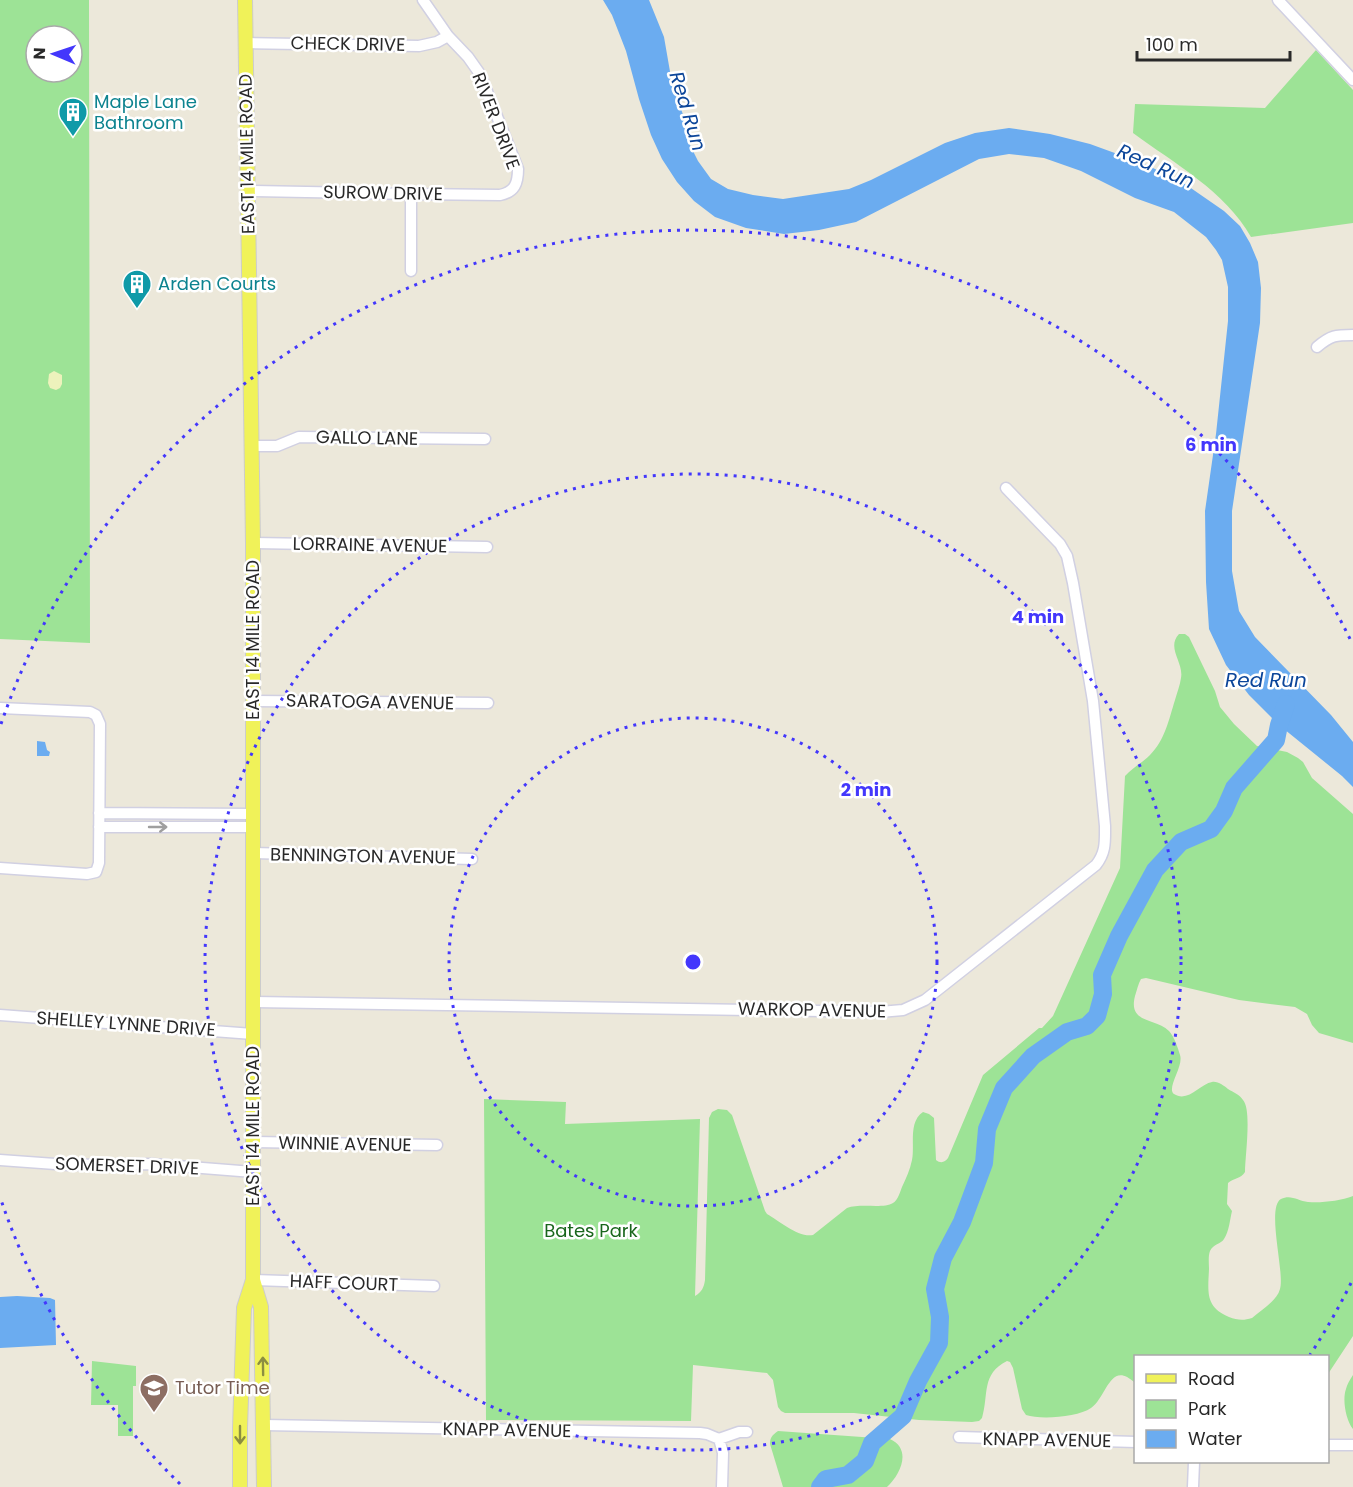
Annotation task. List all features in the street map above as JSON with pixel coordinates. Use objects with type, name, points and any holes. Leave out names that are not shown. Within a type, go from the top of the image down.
[{"type":"main road","name":"EAST 14 MILE ROAD","points":[[245,0],[253,543],[253,1280],[261,1307],[264,1487]]},
{"type":"main road","name":"EAST 14 MILE ROAD","points":[[240,1487],[244,1308],[253,1280]]},
{"type":"street","name":"RIVER DRIVE","points":[[423,0],[448,36],[474,64],[484,82],[518,169],[515,187]]},
{"type":"street","points":[[1278,0],[1353,80]]},
{"type":"street","name":"CHECK DRIVE","points":[[246,43],[418,46],[437,42],[448,36]]},
{"type":"street","name":"SUROW DRIVE","points":[[248,191],[500,195],[507,194],[515,187]]},
{"type":"street","points":[[411,194],[411,271]]},
{"type":"street","points":[[1317,347],[1328,338],[1337,335],[1353,335]]},
{"type":"street","name":"GALLO LANE","points":[[251,446],[277,446],[299,437],[485,439]]},
{"type":"street","name":"WARKOP AVENUE","points":[[253,1002],[880,1012],[903,1010],[925,1000],[1096,865],[1102,857],[1105,844],[1093,701],[1067,556],[1060,543],[1006,489]]},
{"type":"street","name":"LORRAINE AVENUE","points":[[253,543],[487,547]]},
{"type":"street","name":"SARATOGA AVENUE","points":[[253,700],[488,703]]},
{"type":"street","points":[[0,708],[90,711],[96,715],[99,724],[99,862],[96,872],[87,874],[0,867]]},
{"type":"street","points":[[99,813],[253,820]]},
{"type":"street","points":[[99,827],[253,820]]},
{"type":"street","name":"BENNINGTON AVENUE","points":[[253,853],[472,859]]},
{"type":"street","name":"SHELLEY LYNNE DRIVE","points":[[0,1015],[253,1034]]},
{"type":"street","name":"WINNIE AVENUE","points":[[253,1142],[436,1145]]},
{"type":"street","name":"SOMERSET DRIVE","points":[[0,1160],[69,1165],[152,1164],[253,1172]]},
{"type":"street","name":"HAFF COURT","points":[[253,1280],[434,1286]]},
{"type":"street","name":"KNAPP AVENUE","points":[[264,1425],[700,1433],[719,1439],[747,1432]]},
{"type":"street","name":"KNAPP AVENUE","points":[[959,1437],[1134,1442]]},
{"type":"street","points":[[719,1439],[723,1453],[722,1487]]},
{"type":"street","points":[[1329,1445],[1353,1445]]},
{"type":"street","points":[[1193,1487],[1194,1463]]},
{"type":"green space","points":[[0,0],[89,0],[90,643],[0,639]]},
{"type":"green space","points":[[1316,50],[1353,90],[1353,223],[1251,237],[1228,206],[1213,192],[1133,133],[1135,104],[1265,108]]},
{"type":"green space","name":"Bates Park","points":[[1179,634],[1189,637],[1215,691],[1220,707],[1234,724],[1257,746],[1287,752],[1298,758],[1303,762],[1312,778],[1353,814],[1353,1043],[1319,1033],[1307,1014],[1295,1007],[1239,1000],[1146,978],[1140,981],[1134,1005],[1139,1016],[1163,1027],[1174,1039],[1181,1060],[1172,1087],[1174,1094],[1189,1095],[1207,1083],[1214,1082],[1238,1095],[1246,1105],[1248,1123],[1245,1172],[1228,1183],[1227,1204],[1232,1211],[1228,1229],[1224,1239],[1211,1249],[1209,1255],[1209,1292],[1216,1309],[1232,1318],[1249,1319],[1276,1297],[1281,1281],[1275,1214],[1281,1199],[1291,1197],[1308,1202],[1319,1202],[1353,1196],[1353,1336],[1329,1372],[1329,1355],[1134,1355],[1134,1382],[1120,1375],[1114,1377],[1096,1403],[1085,1411],[1059,1417],[1033,1417],[1026,1415],[1022,1409],[1013,1368],[1007,1361],[993,1372],[990,1378],[982,1418],[972,1422],[919,1420],[854,1413],[785,1413],[778,1407],[773,1380],[767,1373],[693,1365],[691,1421],[486,1420],[484,1099],[566,1102],[565,1124],[700,1119],[695,1296],[702,1289],[705,1280],[709,1118],[712,1112],[718,1109],[727,1110],[732,1115],[765,1211],[789,1228],[802,1234],[813,1235],[847,1208],[884,1206],[893,1203],[899,1196],[910,1167],[913,1154],[913,1134],[918,1116],[923,1112],[934,1118],[936,1160],[944,1161],[948,1158],[983,1075],[1039,1028],[1042,1028],[1053,1016],[1120,868],[1125,776],[1155,749],[1168,722],[1181,678],[1174,645]]},
{"type":"green space","points":[[92,1361],[136,1366],[136,1386],[133,1386],[133,1436],[118,1436],[118,1405],[91,1405]]},
{"type":"green space","points":[[1353,1375],[1353,1429],[1344,1399],[1347,1385]]},
{"type":"green space","points":[[778,1431],[890,1439],[901,1449],[902,1462],[900,1469],[887,1487],[783,1487],[770,1444],[770,1440]]},
{"type":"sand","points":[[54,371],[62,375],[62,384],[56,390],[50,388],[48,383],[49,374]]},
{"type":"water","name":"Red Run","points":[[603,0],[649,0],[664,37],[672,83],[688,129],[690,145],[711,179],[728,189],[783,199],[849,189],[945,143],[975,133],[1009,128],[1050,134],[1090,144],[1145,164],[1185,184],[1224,211],[1240,226],[1258,262],[1261,288],[1260,323],[1232,511],[1232,571],[1239,611],[1255,637],[1331,715],[1353,742],[1353,787],[1279,725],[1249,695],[1226,665],[1209,629],[1205,511],[1228,321],[1228,287],[1222,260],[1206,237],[1174,212],[1135,198],[1081,171],[1044,158],[1009,154],[979,159],[856,222],[819,230],[784,234],[746,228],[715,217],[694,201],[677,182],[662,159],[639,99],[626,51],[612,15]]},
{"type":"water","points":[[37,741],[45,742],[50,752],[49,756],[37,756]]},
{"type":"water","points":[[17,1296],[55,1300],[56,1345],[0,1348],[0,1297]]},
{"type":"waterway","points":[[820,1487],[826,1479],[848,1475],[865,1461],[872,1443],[903,1416],[918,1381],[939,1343],[940,1317],[935,1289],[943,1258],[962,1222],[984,1163],[987,1129],[1004,1088],[1033,1056],[1067,1032],[1087,1026],[1097,1016],[1103,994],[1102,975],[1119,936],[1155,870],[1181,842],[1211,829],[1224,811],[1234,788],[1276,740],[1286,704]]},
{"type":"place","name":"Maple Lane Bathroom","points":[[73,138]]},
{"type":"place","name":"Arden Courts","points":[[137,310]]},
{"type":"place","name":"Tutor Time","points":[[154,1414]]}]
